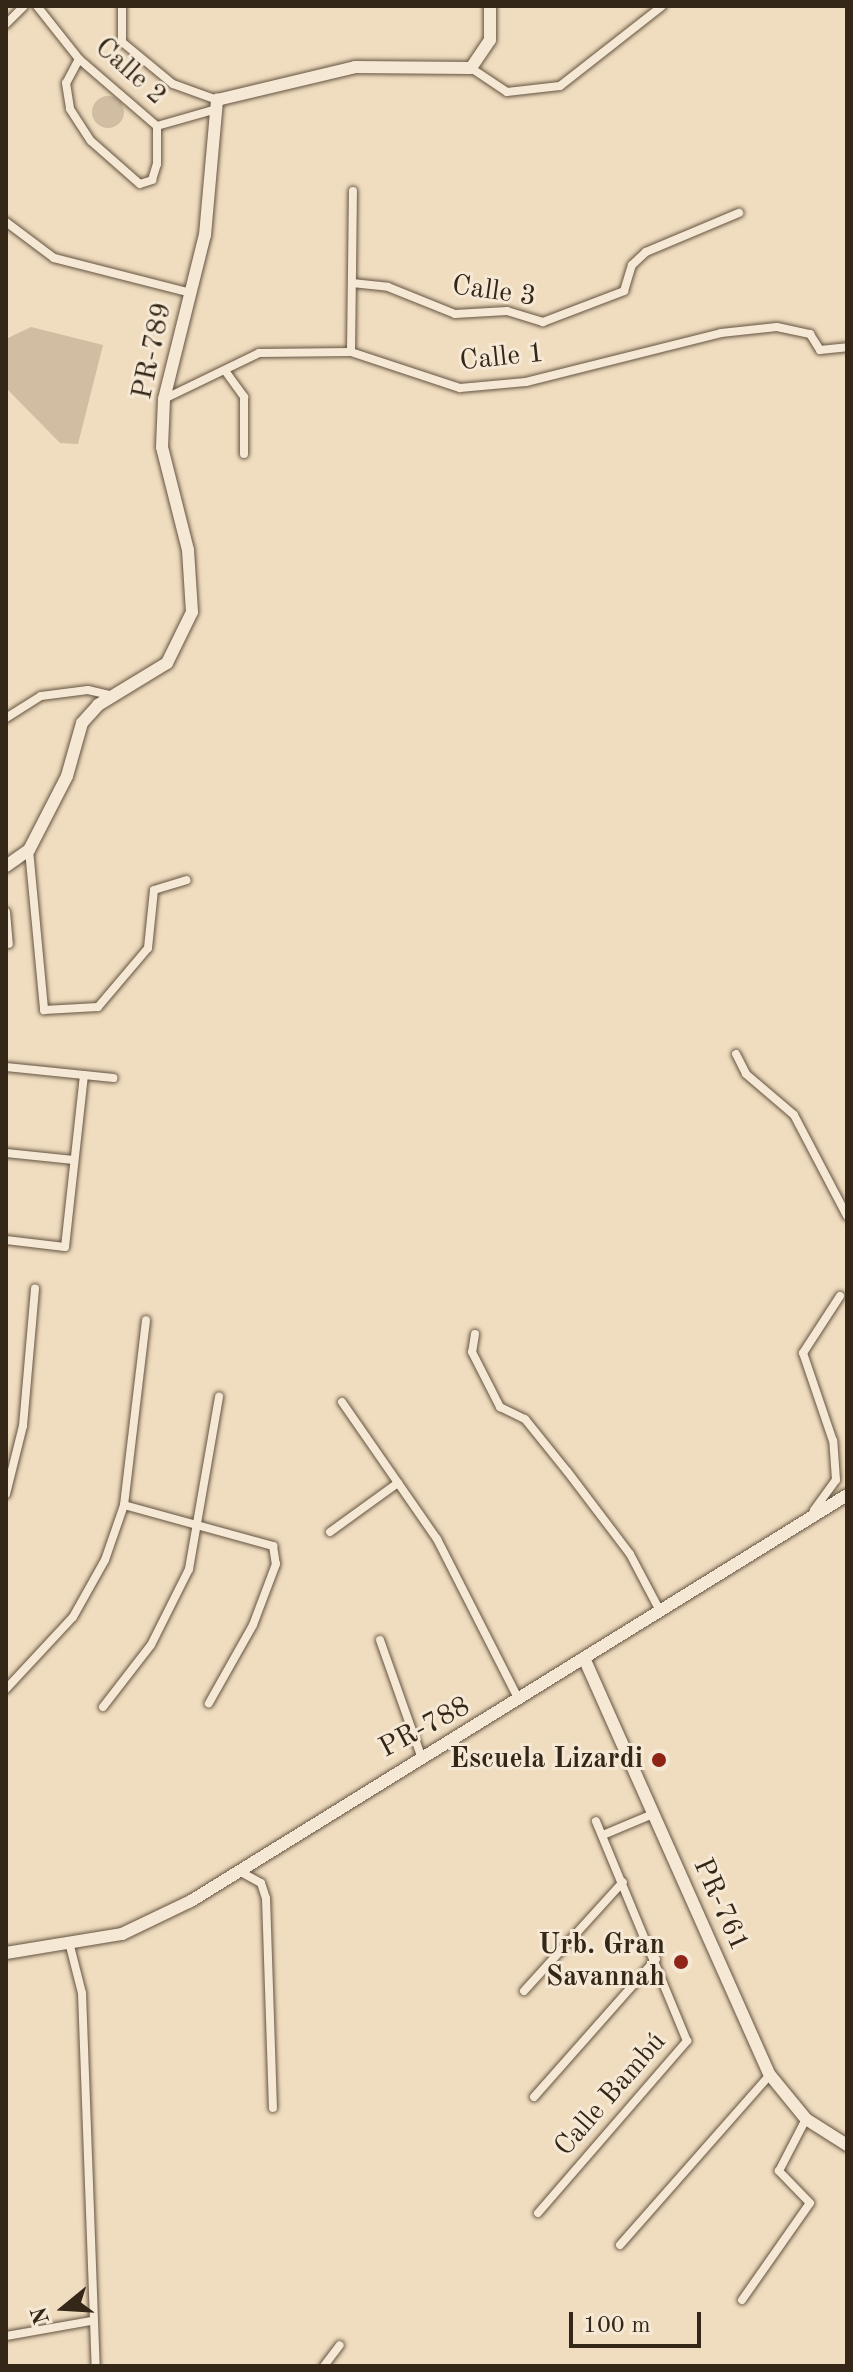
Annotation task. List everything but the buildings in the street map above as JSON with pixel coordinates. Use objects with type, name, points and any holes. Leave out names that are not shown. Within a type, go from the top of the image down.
[{"type":"street","points":[[6,24],[24,6]]},
{"type":"street","name":"Calle 2","points":[[37,6],[79,59],[157,126],[215,105]]},
{"type":"street","points":[[122,6],[122,42],[173,84],[215,105],[355,67],[471,68],[507,92],[560,86],[662,6]]},
{"type":"street","points":[[471,68],[490,40],[490,6]]},
{"type":"street","points":[[79,59],[66,83],[70,109],[91,141],[140,184],[152,180],[157,164],[157,126]]},
{"type":"street","name":"PR-789","points":[[6,866],[29,850],[67,776],[82,723],[167,663],[192,612],[188,550],[162,447],[164,399],[205,235],[215,105]]},
{"type":"street","points":[[351,352],[353,191]]},
{"type":"street","name":"Calle 3","points":[[352,283],[388,287],[455,314],[507,311],[543,322],[624,291],[632,265],[646,252],[739,213]]},
{"type":"street","points":[[6,222],[54,258],[191,293]]},
{"type":"street","name":"Calle 1","points":[[164,399],[226,372],[259,353],[351,352],[460,388],[526,382],[721,333],[777,327],[810,334],[820,350],[847,347]]},
{"type":"street","points":[[226,372],[244,397],[244,454]]},
{"type":"street","points":[[6,718],[41,696],[88,690],[115,697]]},
{"type":"street","points":[[29,850],[44,1010],[98,1007],[148,948],[154,890],[186,880]]},
{"type":"street","points":[[6,912],[9,944]]},
{"type":"street","points":[[736,1054],[746,1074],[794,1115],[847,1216]]},
{"type":"street","points":[[6,1067],[113,1078]]},
{"type":"street","points":[[6,1240],[65,1247],[84,1075]]},
{"type":"street","points":[[6,1153],[74,1160]]},
{"type":"street","points":[[6,1494],[23,1426],[35,1289]]},
{"type":"street","points":[[791,1534],[836,1480],[833,1441],[803,1353],[840,1296]]},
{"type":"street","points":[[6,1689],[73,1617],[124,1505],[146,1320]]},
{"type":"street","points":[[475,1334],[472,1352],[500,1407],[525,1419],[567,1471],[630,1554],[660,1611]]},
{"type":"street","points":[[103,1707],[170,1611],[201,1526],[219,1397]]},
{"type":"street","points":[[342,1402],[437,1539],[519,1700]]},
{"type":"street","points":[[330,1532],[398,1483]]},
{"type":"street","name":"PR-788","points":[[6,1953],[70,1946],[122,1934],[238,1871],[420,1753],[480,1727],[584,1658],[791,1534],[847,1495]]},
{"type":"street","points":[[124,1505],[273,1546],[277,1555],[253,1625],[209,1703]]},
{"type":"street","points":[[380,1640],[420,1753]]},
{"type":"street","name":"PR-761","points":[[584,1658],[770,2075],[806,2119],[847,2145]]},
{"type":"street","points":[[603,1835],[653,1814]]},
{"type":"street","name":"Calle Bambú","points":[[538,2213],[687,2041],[656,1959],[596,1821]]},
{"type":"street","points":[[238,1871],[261,1883],[266,1898],[273,2108]]},
{"type":"street","points":[[524,1991],[623,1882]]},
{"type":"street","points":[[70,1946],[82,1993],[91,2321],[96,2366]]},
{"type":"street","points":[[534,2097],[656,1959]]},
{"type":"street","points":[[620,2245],[770,2075]]},
{"type":"street","points":[[742,2300],[810,2203],[779,2171],[806,2119]]},
{"type":"street","points":[[6,2336],[91,2321]]},
{"type":"street","points":[[324,2366],[340,2345]]},
{"type":"shaded area","points":[[108,96],[119,101],[124,112],[119,123],[108,128],[97,123],[92,112],[97,101]]},
{"type":"shaded area","points":[[31,327],[103,345],[78,444],[60,443],[7,389],[6,339]]},
{"type":"place","name":"Escuela Lizardi","points":[[659,1760]]},
{"type":"place","name":"Urb. Gran Savannah","points":[[681,1962]]}]
